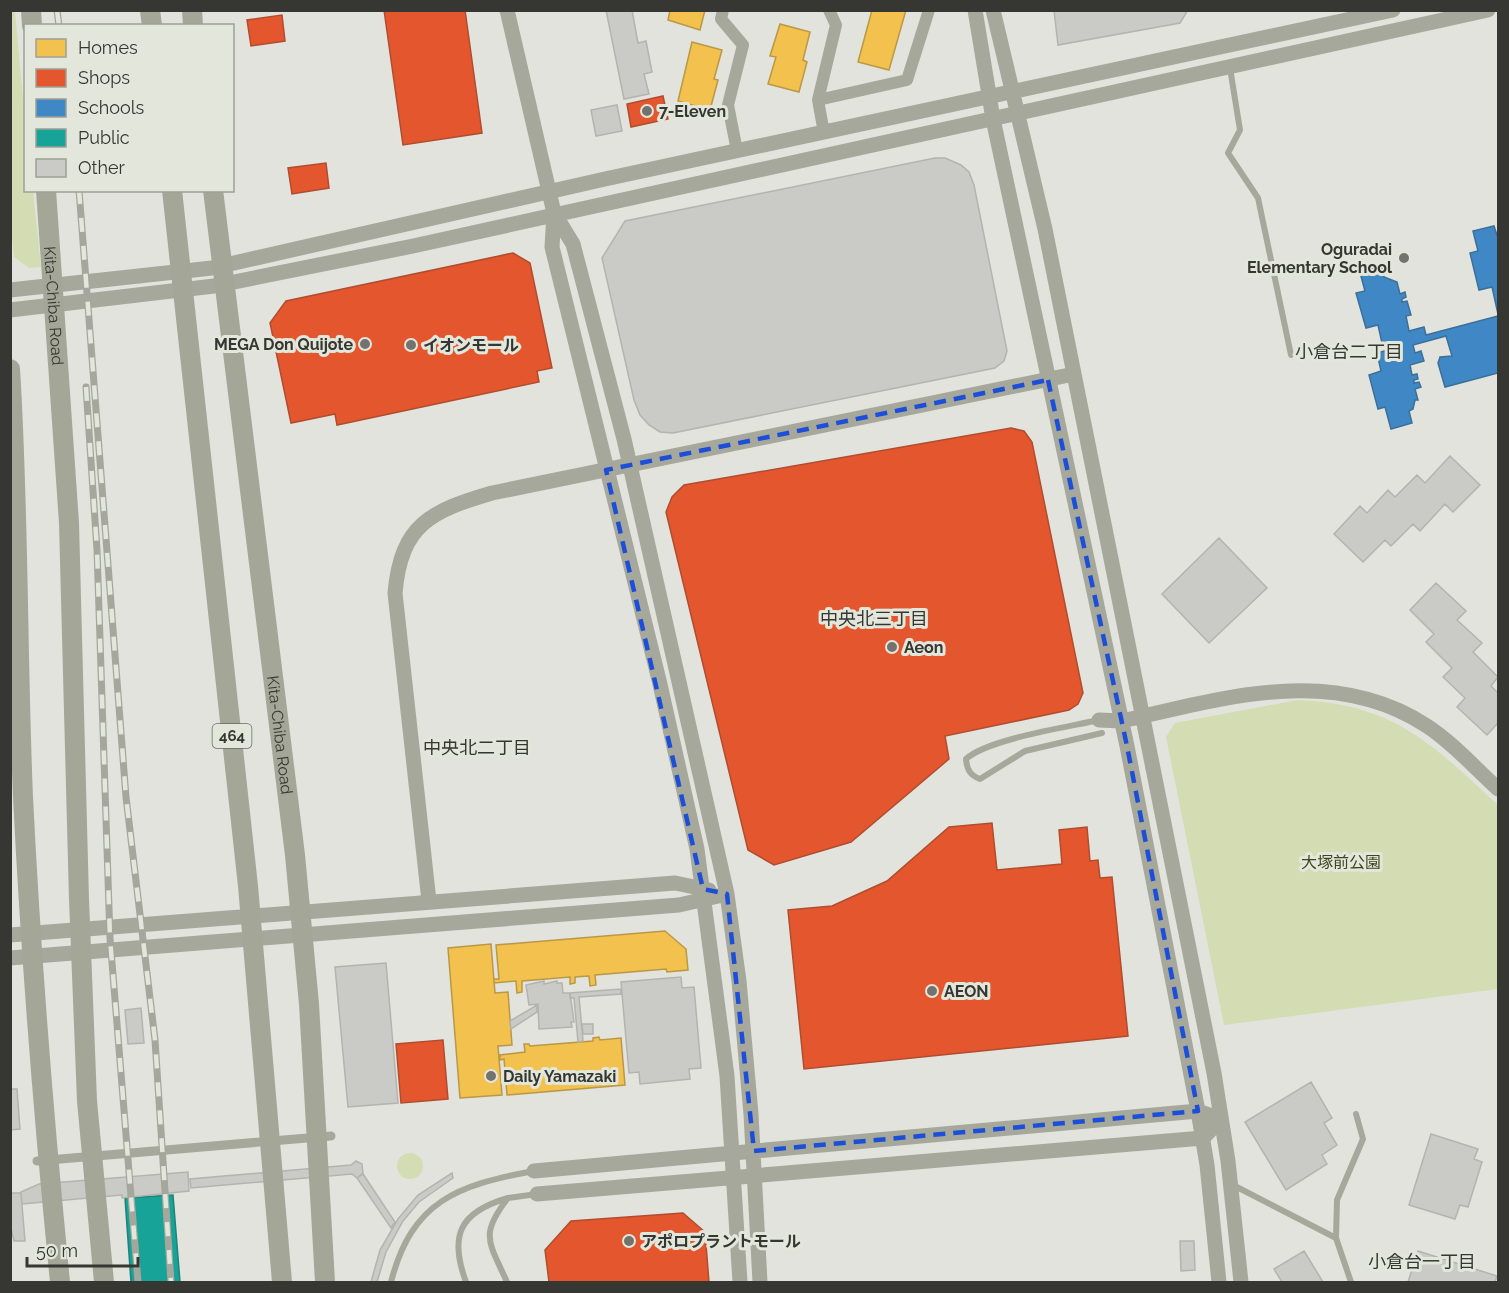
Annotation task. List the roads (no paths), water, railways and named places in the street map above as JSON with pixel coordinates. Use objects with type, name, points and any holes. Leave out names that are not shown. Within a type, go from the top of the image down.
[{"type":"highway","name":"Kita-Chiba Road","points":[[46,192],[69,523],[78,899],[88,1119],[104,1282]]},
{"type":"highway","name":"464","points":[[172,192],[248,885],[282,1282]]},
{"type":"highway","name":"Kita-Chiba Road","points":[[213,192],[218,276],[298,884],[309,1004],[324,1282]]},
{"type":"highway","points":[[10,369],[17,486],[23,796],[34,981],[60,1282]]},
{"type":"street","points":[[507,10],[554,213],[552,247],[664,702],[697,849],[727,1076],[740,1282]]},
{"type":"street","points":[[723,10],[721,19],[744,45],[728,105],[737,151]]},
{"type":"street","points":[[824,133],[818,100],[836,25],[829,10]]},
{"type":"street","points":[[818,100],[907,80],[929,10]]},
{"type":"street","points":[[975,10],[993,119],[1122,721],[1198,1111],[1219,1282]]},
{"type":"street","points":[[993,10],[1045,229],[1221,1119],[1231,1184],[1241,1282]]},
{"type":"street","points":[[10,290],[218,276],[549,192],[1393,10]]},
{"type":"street","points":[[10,310],[218,276],[554,213],[1488,10]]},
{"type":"street","points":[[554,213],[573,244],[630,465],[727,894],[739,981],[754,1151],[760,1282]]},
{"type":"street","points":[[429,901],[395,593],[398,568],[405,546],[416,530],[432,516],[457,504],[492,493],[1074,374]]},
{"type":"street","points":[[1101,726],[1270,691],[1307,689],[1350,693],[1379,701],[1427,726],[1498,789]]},
{"type":"street","points":[[10,935],[675,883],[704,894],[727,894]]},
{"type":"street","points":[[11,958],[679,905],[704,894]]},
{"type":"street","points":[[534,1171],[1198,1111],[1221,1119]]},
{"type":"street","points":[[537,1194],[1203,1138],[1221,1119]]},
{"type":"street","points":[[37,1161],[330,1136]]},
{"type":"lane","points":[[1230,67],[1240,130],[1228,153],[1258,198],[1292,355]]},
{"type":"lane","points":[[1101,726],[1025,751],[980,779],[974,777],[967,766],[966,759],[974,752],[993,745],[1101,726]]},
{"type":"lane","points":[[1351,1282],[1336,1238],[1337,1200],[1364,1139],[1356,1114]]},
{"type":"lane","points":[[391,1282],[408,1235],[429,1212],[447,1197],[471,1185],[534,1171]]},
{"type":"lane","points":[[1231,1184],[1336,1238]]},
{"type":"lane","points":[[466,1282],[458,1261],[459,1234],[478,1209],[508,1198],[537,1194]]},
{"type":"lane","points":[[507,1282],[490,1243],[489,1228],[492,1218],[508,1198]]},
{"type":"railway","points":[[57,10],[59,24]]},
{"type":"railway","points":[[79,192],[126,797],[155,1040],[171,1282]]},
{"type":"railway","points":[[86,387],[97,550],[110,938],[138,1282]]},
{"type":"place","name":"7-Eleven","points":[[647,111]]},
{"type":"place","name":"Oguradai Elementary School","points":[[1404,258]]},
{"type":"place","name":"MEGA Don Quijote","points":[[365,344]]},
{"type":"place","name":"イオンモール","points":[[411,345]]},
{"type":"place","name":"Aeon","points":[[892,647]]},
{"type":"place","name":"AEON","points":[[932,991]]},
{"type":"place","name":"Daily Yamazaki","points":[[491,1076]]},
{"type":"place","name":"アポロプラントモール","points":[[629,1241]]},
{"type":"district","name":"小倉台二丁目","points":[[1349,352]]},
{"type":"district","name":"中央北三丁目","points":[[874,619]]},
{"type":"district","name":"中央北二丁目","points":[[477,748]]},
{"type":"district","name":"小倉台一丁目","points":[[1422,1262]]},
{"type":"park label","name":"大塚前公園","points":[[1341,862]]}]
